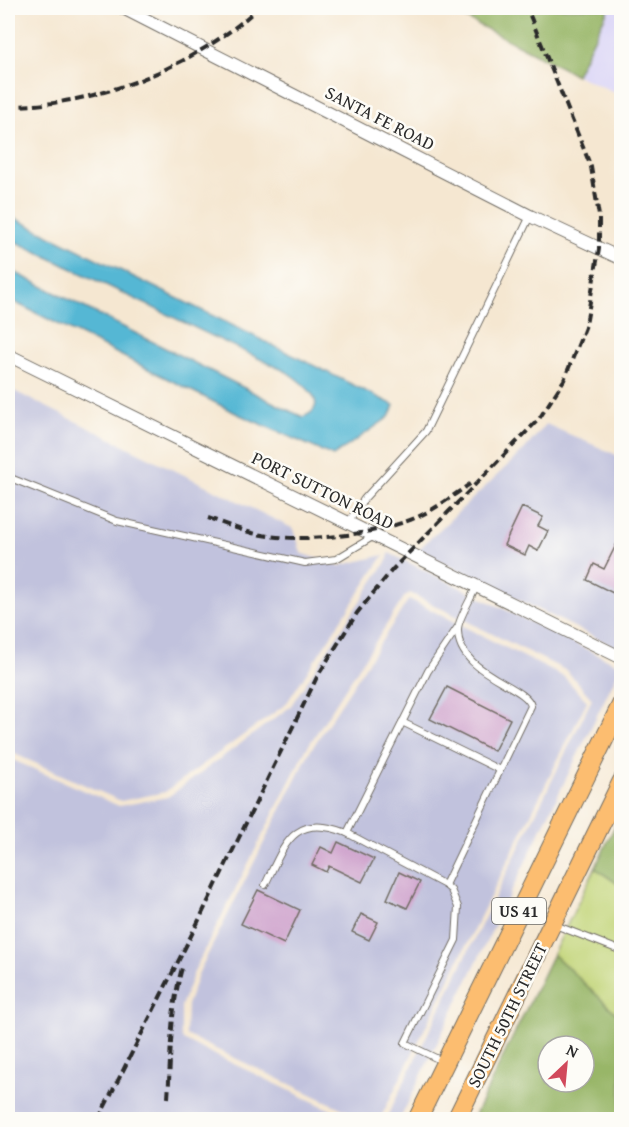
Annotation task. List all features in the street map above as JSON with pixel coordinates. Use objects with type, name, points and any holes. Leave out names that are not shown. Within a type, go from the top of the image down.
[{"type":"main road","name":"SOUTH 50TH STREET","points":[[417,1119],[621,703]]},
{"type":"main road","name":"SOUTH 50TH STREET","points":[[456,1119],[621,781]]},
{"type":"street","name":"SANTA FE ROAD","points":[[123,8],[530,216],[621,259]]},
{"type":"street","name":"PORT SUTTON ROAD","points":[[8,355],[621,658]]},
{"type":"lane","points":[[348,523],[364,499],[426,431],[530,216]]},
{"type":"lane","points":[[8,477],[117,521],[304,563],[336,559],[375,536]]},
{"type":"lane","points":[[346,833],[428,671],[458,628],[476,587]]},
{"type":"lane","points":[[445,885],[530,710],[531,702],[525,696],[489,677],[472,661],[460,645],[458,628]]},
{"type":"lane","points":[[402,722],[500,770]]},
{"type":"lane","points":[[265,885],[285,846],[301,830],[320,825],[346,833],[451,890],[458,907],[456,940],[405,1043],[445,1063]]},
{"type":"lane","points":[[552,924],[621,951]]},
{"type":"shaded area","points":[[609,8],[621,8],[621,95],[576,75]]},
{"type":"shaded area","points":[[8,388],[294,529],[301,553],[339,566],[384,555],[286,704],[165,792],[121,801],[8,751]]},
{"type":"shaded area","points":[[546,424],[621,457],[621,650],[418,550],[524,450]]},
{"type":"shaded area","points":[[389,553],[621,666],[400,1119],[386,1119],[592,699],[567,671],[410,593],[405,596],[305,751],[196,967],[181,1006],[183,1040],[350,1119],[8,1119],[8,758],[119,806],[168,797],[290,707],[388,559]]},
{"type":"shaded area","points":[[409,599],[564,677],[587,701],[380,1119],[364,1119],[186,1035],[187,1005],[200,970],[309,753]]},
{"type":"green space","points":[[446,8],[609,8],[576,75]]},
{"type":"green space","points":[[621,813],[621,886],[595,868]]},
{"type":"green space","points":[[595,868],[621,886],[621,1018],[553,954]]},
{"type":"green space","points":[[553,954],[621,1018],[621,1119],[473,1119]]},
{"type":"water","points":[[8,215],[394,405],[389,417],[333,456],[238,414],[8,299],[8,269],[303,417],[312,412],[315,406],[312,393],[287,372],[8,238]]},
{"type":"building","points":[[522,507],[543,517],[538,526],[548,531],[538,551],[529,546],[525,555],[504,545]]},
{"type":"building","points":[[621,535],[621,597],[587,580],[594,564],[604,569]]},
{"type":"building","points":[[447,687],[510,719],[494,751],[430,719]]},
{"type":"building","points":[[338,842],[374,859],[362,882],[329,866],[326,872],[312,865],[321,847],[333,853]]},
{"type":"building","points":[[399,872],[420,882],[407,908],[387,899]]},
{"type":"building","points":[[258,890],[300,910],[284,944],[241,924]]},
{"type":"building","points":[[361,914],[378,922],[369,940],[352,932]]},
{"type":"railway","points":[[8,106],[75,99],[109,91],[142,79],[205,48],[258,8]]},
{"type":"railway","points":[[98,1120],[198,922],[317,677],[357,613],[392,570],[539,419],[564,380],[586,325],[599,249],[599,216],[591,167],[527,8]]},
{"type":"railway","points":[[208,518],[246,531],[270,536],[312,538],[357,534],[398,524],[422,515],[470,484]]},
{"type":"railway","points":[[168,1098],[173,1016],[182,968]]}]
